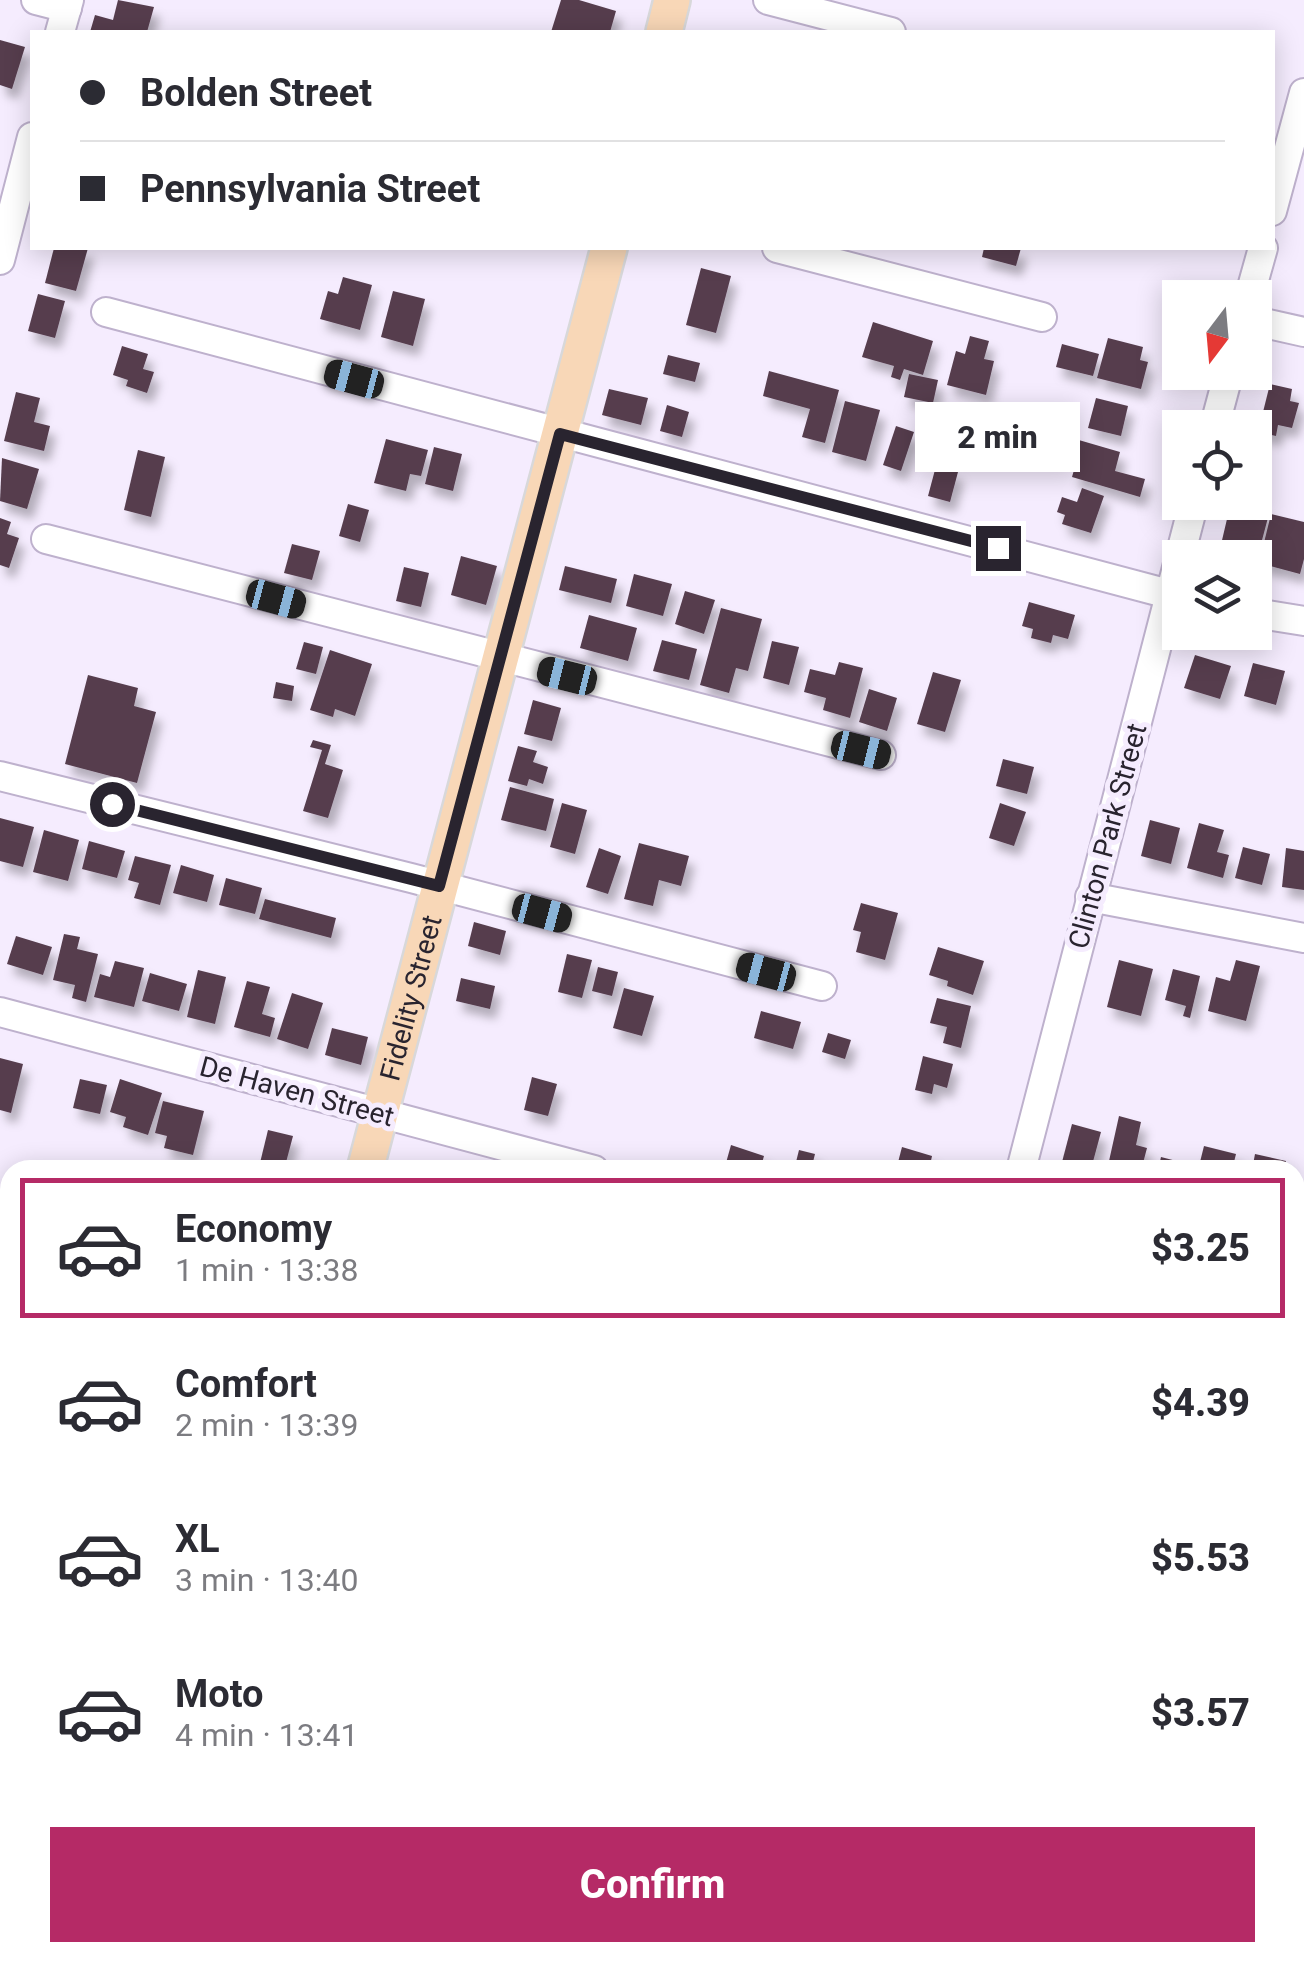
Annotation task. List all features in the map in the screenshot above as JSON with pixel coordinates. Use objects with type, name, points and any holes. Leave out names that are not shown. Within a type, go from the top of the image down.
[{"type":"main road","points":[[664,30],[672,0]]},
{"type":"main road","name":"Fidelity Street","points":[[367,1160],[608,250]]},
{"type":"street","points":[[36,0],[65,14]]},
{"type":"street","points":[[768,0],[884,30]]},
{"type":"street","points":[[1275,200],[1304,93]]},
{"type":"street","points":[[1,253],[30,144]]},
{"type":"street","points":[[785,250],[1042,318]]},
{"type":"street","points":[[1254,280],[1261,250]]},
{"type":"street","points":[[106,312],[1162,592]]},
{"type":"street","points":[[1272,325],[1304,332]]},
{"type":"street","points":[[46,539],[881,756]]},
{"type":"street","points":[[1272,615],[1304,620]]},
{"type":"street","name":"Clinton Park Street","points":[[1024,1160],[1090,896],[1162,641]]},
{"type":"street","points":[[0,776],[822,986]]},
{"type":"street","points":[[1090,896],[1304,938]]},
{"type":"street","name":"De Haven Street","points":[[0,1012],[556,1160]]},
{"type":"building","points":[[118,0],[154,7],[148,30],[91,30],[95,15],[113,20]]},
{"type":"building","points":[[561,0],[579,0],[616,11],[611,30],[552,30]]},
{"type":"building","points":[[0,40],[25,47],[12,89],[0,85]]},
{"type":"building","points":[[53,250],[87,250],[76,291],[45,283]]},
{"type":"building","points":[[984,250],[1020,250],[1016,266],[982,257]]},
{"type":"building","points":[[701,268],[731,276],[716,333],[686,325]]},
{"type":"building","points":[[343,277],[372,285],[360,330],[320,319],[328,291],[338,294]]},
{"type":"building","points":[[393,291],[425,299],[413,346],[381,337]]},
{"type":"building","points":[[38,294],[65,301],[55,338],[28,331]]},
{"type":"building","points":[[873,322],[933,341],[923,375],[904,369],[900,380],[891,377],[894,366],[862,357]]},
{"type":"building","points":[[970,336],[989,341],[984,359],[994,361],[986,395],[947,385],[956,351],[965,354]]},
{"type":"building","points":[[1108,338],[1143,347],[1140,360],[1148,362],[1141,389],[1097,378]]},
{"type":"building","points":[[1062,344],[1099,354],[1093,376],[1056,367]]},
{"type":"building","points":[[122,346],[148,354],[143,369],[154,372],[147,393],[126,386],[128,380],[113,375]]},
{"type":"building","points":[[668,355],[700,363],[695,382],[663,374]]},
{"type":"building","points":[[769,371],[839,390],[825,443],[802,437],[810,409],[763,396]]},
{"type":"building","points":[[909,374],[938,380],[933,403],[904,397]]},
{"type":"building","points":[[1272,384],[1292,389],[1290,401],[1299,403],[1292,428],[1278,425],[1276,436],[1272,435],[1272,410],[1264,410]]},
{"type":"building","points":[[609,389],[648,398],[641,425],[602,415]]},
{"type":"building","points":[[16,392],[40,398],[34,422],[50,426],[44,451],[4,441]]},
{"type":"building","points":[[1096,398],[1128,406],[1121,436],[1088,428]]},
{"type":"building","points":[[845,401],[880,410],[866,461],[832,452]]},
{"type":"building","points":[[667,405],[689,412],[682,437],[660,431]]},
{"type":"building","points":[[939,417],[972,426],[968,443],[935,434]]},
{"type":"building","points":[[896,426],[914,432],[901,471],[883,465]]},
{"type":"building","points":[[1065,436],[1120,452],[1115,471],[1145,479],[1140,497],[1072,477],[1078,456],[1061,451]]},
{"type":"building","points":[[386,439],[428,450],[421,476],[410,474],[406,491],[374,483]]},
{"type":"building","points":[[434,447],[462,454],[453,491],[425,484]]},
{"type":"building","points":[[138,450],[165,457],[151,517],[124,510]]},
{"type":"building","points":[[2,458],[39,469],[27,509],[0,501]]},
{"type":"building","points":[[936,466],[958,472],[950,502],[928,496]]},
{"type":"building","points":[[1082,488],[1104,496],[1091,533],[1062,524],[1065,515],[1057,512],[1062,497],[1077,502]]},
{"type":"building","points":[[348,504],[369,510],[360,542],[339,536]]},
{"type":"building","points":[[1272,514],[1304,522],[1300,574],[1272,566],[1272,540],[1265,540]]},
{"type":"building","points":[[0,518],[11,522],[7,534],[19,538],[9,568],[0,565]]},
{"type":"building","points":[[1227,520],[1267,520],[1262,540],[1222,540]]},
{"type":"building","points":[[292,544],[320,551],[312,580],[284,573]]},
{"type":"building","points":[[461,556],[497,566],[486,605],[451,595]]},
{"type":"building","points":[[565,566],[617,579],[611,603],[559,590]]},
{"type":"building","points":[[404,567],[429,573],[421,607],[396,601]]},
{"type":"building","points":[[634,574],[672,584],[663,616],[626,606]]},
{"type":"building","points":[[685,591],[715,600],[704,634],[675,624]]},
{"type":"building","points":[[1029,602],[1075,615],[1068,639],[1053,635],[1051,643],[1031,638],[1033,629],[1022,626]]},
{"type":"building","points":[[721,608],[762,619],[748,671],[736,668],[729,693],[700,685]]},
{"type":"building","points":[[589,615],[637,628],[628,661],[580,648]]},
{"type":"building","points":[[662,640],[697,649],[689,680],[653,671]]},
{"type":"building","points":[[772,641],[799,647],[789,685],[763,678]]},
{"type":"building","points":[[304,642],[323,647],[316,674],[296,669]]},
{"type":"building","points":[[330,650],[372,664],[355,716],[335,709],[333,717],[310,710]]},
{"type":"building","points":[[1195,655],[1231,666],[1220,699],[1184,688]]},
{"type":"building","points":[[839,662],[863,668],[850,718],[823,710],[826,698],[804,692],[810,669],[835,675]]},
{"type":"building","points":[[1253,663],[1285,671],[1276,705],[1244,696]]},
{"type":"building","points":[[933,672],[961,680],[945,732],[917,724]]},
{"type":"building","points":[[88,675],[138,688],[134,706],[156,712],[137,783],[65,764]]},
{"type":"building","points":[[276,682],[294,686],[292,701],[273,698]]},
{"type":"building","points":[[869,689],[897,698],[887,731],[859,722]]},
{"type":"building","points":[[533,700],[561,708],[552,741],[524,734]]},
{"type":"building","points":[[313,740],[331,745],[325,764],[343,770],[328,818],[303,811],[322,750],[310,747]]},
{"type":"building","points":[[518,746],[537,751],[533,762],[548,767],[543,784],[529,779],[527,786],[508,781]]},
{"type":"building","points":[[1003,759],[1034,767],[1027,794],[996,786]]},
{"type":"building","points":[[510,787],[554,799],[546,831],[501,820]]},
{"type":"building","points":[[562,803],[587,810],[575,854],[550,847]]},
{"type":"building","points":[[1000,803],[1026,812],[1014,846],[989,838]]},
{"type":"building","points":[[0,818],[34,827],[23,867],[0,861]]},
{"type":"building","points":[[1150,820],[1180,828],[1171,864],[1141,856]]},
{"type":"building","points":[[1199,823],[1224,830],[1217,852],[1229,855],[1223,878],[1187,868]]},
{"type":"building","points":[[44,830],[79,840],[68,881],[33,872]]},
{"type":"building","points":[[89,841],[125,851],[117,878],[82,869]]},
{"type":"building","points":[[639,843],[689,856],[681,886],[659,880],[653,906],[624,899]]},
{"type":"building","points":[[1243,847],[1270,854],[1262,885],[1235,878]]},
{"type":"building","points":[[599,848],[621,856],[608,894],[586,887]]},
{"type":"building","points":[[1286,848],[1304,851],[1304,890],[1282,887]]},
{"type":"building","points":[[135,856],[171,865],[160,905],[134,898],[139,883],[128,880]]},
{"type":"building","points":[[181,865],[214,875],[207,902],[173,893]]},
{"type":"building","points":[[226,878],[262,888],[255,914],[219,905]]},
{"type":"building","points":[[265,899],[336,918],[331,938],[259,919]]},
{"type":"building","points":[[861,903],[898,913],[885,960],[856,952],[861,932],[853,930]]},
{"type":"building","points":[[474,922],[506,931],[500,955],[468,946]]},
{"type":"building","points":[[64,934],[80,937],[77,949],[98,954],[86,1002],[72,998],[75,985],[53,980]]},
{"type":"building","points":[[16,936],[52,947],[43,975],[7,964]]},
{"type":"building","points":[[938,947],[984,961],[973,995],[929,975]]},
{"type":"building","points":[[567,954],[592,960],[582,998],[558,992]]},
{"type":"building","points":[[1119,960],[1153,969],[1141,1016],[1107,1007]]},
{"type":"building","points":[[1236,960],[1260,966],[1246,1021],[1208,1011],[1216,977],[1230,981]]},
{"type":"building","points":[[115,961],[144,968],[134,1007],[94,997],[100,974],[110,977]]},
{"type":"building","points":[[598,967],[618,972],[612,996],[592,991]]},
{"type":"building","points":[[1173,969],[1200,976],[1190,1018],[1183,1016],[1186,1006],[1165,1000]]},
{"type":"building","points":[[198,970],[226,977],[215,1024],[187,1017]]},
{"type":"building","points":[[150,973],[187,984],[179,1011],[142,1001]]},
{"type":"building","points":[[461,978],[495,986],[490,1009],[456,1001]]},
{"type":"building","points":[[247,981],[270,987],[262,1014],[275,1018],[270,1037],[234,1027]]},
{"type":"building","points":[[624,988],[654,996],[642,1036],[613,1028]]},
{"type":"building","points":[[292,993],[323,1003],[308,1049],[277,1039]]},
{"type":"building","points":[[937,998],[971,1006],[961,1048],[943,1043],[947,1027],[930,1023]]},
{"type":"building","points":[[761,1011],[801,1022],[793,1049],[754,1038]]},
{"type":"building","points":[[332,1028],[368,1037],[361,1065],[325,1055]]},
{"type":"building","points":[[828,1033],[851,1040],[845,1059],[822,1052]]},
{"type":"building","points":[[923,1056],[953,1064],[947,1088],[934,1084],[932,1094],[915,1090]]},
{"type":"building","points":[[0,1058],[23,1064],[11,1113],[0,1110]]},
{"type":"building","points":[[532,1077],[557,1084],[548,1116],[524,1110]]},
{"type":"building","points":[[80,1079],[107,1085],[100,1114],[73,1108]]},
{"type":"building","points":[[120,1079],[162,1093],[148,1135],[123,1127],[126,1117],[110,1112]]},
{"type":"building","points":[[163,1101],[204,1111],[193,1155],[164,1148],[167,1136],[155,1133]]},
{"type":"building","points":[[1119,1116],[1141,1122],[1136,1145],[1147,1148],[1144,1160],[1109,1160]]},
{"type":"building","points":[[1072,1124],[1101,1132],[1093,1160],[1063,1160]]},
{"type":"building","points":[[268,1130],[293,1136],[287,1160],[261,1160]]},
{"type":"building","points":[[731,1145],[764,1156],[763,1160],[727,1160]]},
{"type":"building","points":[[1204,1146],[1236,1154],[1234,1160],[1200,1160]]},
{"type":"building","points":[[902,1147],[932,1156],[931,1160],[899,1160]]},
{"type":"building","points":[[799,1150],[815,1154],[814,1160],[796,1160]]},
{"type":"building","points":[[1255,1154],[1282,1160],[1254,1160]]},
{"type":"route","points":[[112,804],[439,886],[560,434],[998,548]]}]
